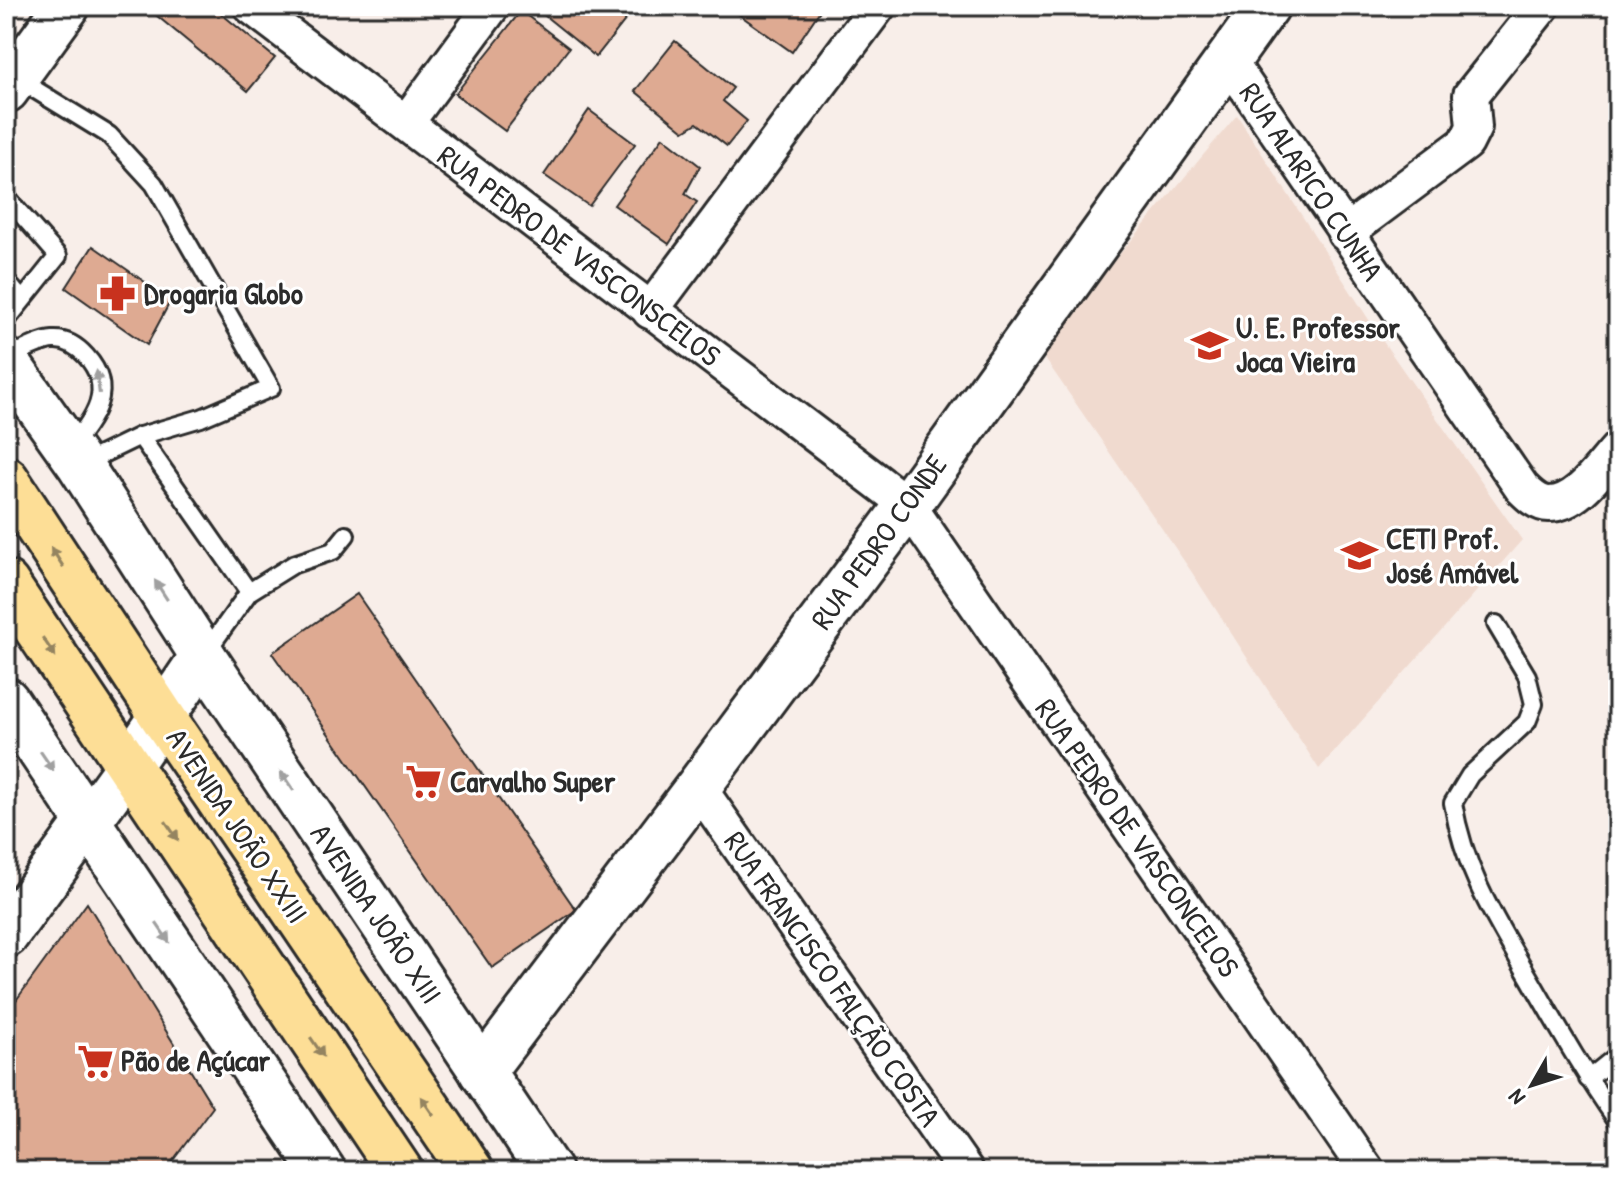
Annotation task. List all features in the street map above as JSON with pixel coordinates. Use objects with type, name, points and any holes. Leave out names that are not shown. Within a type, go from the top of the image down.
[{"type":"main road","name":"AVENIDA JOÃO XXIII","points":[[6,479],[162,716],[471,1171]]},
{"type":"main road","name":"AVENIDA JOÃO XXIII","points":[[6,583],[400,1171]]},
{"type":"street","points":[[10,84],[67,6]]},
{"type":"street","name":"RUA PEDRO DE VASCONSCELOS","points":[[251,6],[908,505]]},
{"type":"street","points":[[406,123],[492,6]]},
{"type":"street","points":[[650,311],[878,6]]},
{"type":"street","name":"RUA PEDRO CONDE","points":[[482,1072],[908,505],[1267,6]]},
{"type":"street","points":[[1345,233],[1466,143],[1474,127],[1471,95],[1542,6]]},
{"type":"street","name":"RUA ALARICO CUNHA","points":[[1228,60],[1522,488],[1534,499],[1549,504],[1578,492],[1618,449]]},
{"type":"street","points":[[6,359],[203,656],[128,767],[6,935]]},
{"type":"street","name":"RUA PEDRO DE VASCONCELOS","points":[[908,505],[1367,1171]]},
{"type":"street","name":"AVENIDA JOÃO XIII","points":[[203,656],[549,1171]]},
{"type":"street","points":[[6,700],[323,1171]]},
{"type":"street","name":"RUA FRANCISCO FALÇÃO COSTA","points":[[698,787],[966,1171]]},
{"type":"lane","points":[[10,84],[109,135],[154,184],[271,388],[201,418],[74,458]]},
{"type":"lane","points":[[6,197],[58,256],[6,321]]},
{"type":"lane","points":[[6,281],[22,300]]},
{"type":"lane","points":[[6,359],[53,340],[75,344],[97,367],[101,391],[95,417],[74,458]]},
{"type":"lane","points":[[140,436],[249,592]]},
{"type":"lane","points":[[203,656],[249,592],[294,564],[333,551],[346,535]]},
{"type":"lane","points":[[1496,624],[1527,676],[1534,704],[1527,722],[1470,775],[1453,803],[1458,833],[1480,893],[1588,1079],[1618,1122]]},
{"type":"lane","points":[[1588,1079],[1618,1055]]},
{"type":"shaded area","points":[[1237,115],[1382,340],[1522,540],[1319,769],[1191,571],[1039,350]]},
{"type":"building","points":[[145,6],[212,6],[275,58],[248,91]]},
{"type":"building","points":[[621,6],[630,14],[596,57],[534,7]]},
{"type":"building","points":[[727,6],[823,6],[792,52]]},
{"type":"building","points":[[521,11],[569,48],[505,131],[455,94]]},
{"type":"building","points":[[675,41],[733,88],[723,101],[747,121],[727,146],[697,123],[684,131],[635,91]]},
{"type":"building","points":[[589,110],[635,144],[589,206],[544,175]]},
{"type":"building","points":[[663,137],[700,166],[685,194],[697,202],[669,244],[614,205]]},
{"type":"building","name":"Drogaria Globo","points":[[93,246],[171,300],[147,345],[66,288]]},
{"type":"building","name":"Carvalho Super","points":[[357,594],[576,910],[492,968],[272,653]]},
{"type":"building","name":"Pão de Açúcar","points":[[87,903],[213,1107],[165,1171],[6,1171],[6,1014]]},
{"type":"place","name":"Drogaria Globo","points":[[118,294]]},
{"type":"place","name":"U. E. Professor Joca Vieira","points":[[1210,345]]},
{"type":"place","name":"CETI Prof. José Amável","points":[[1360,556]]},
{"type":"place","name":"Carvalho Super","points":[[424,782]]},
{"type":"place","name":"Pão de Açúcar","points":[[95,1061]]}]
